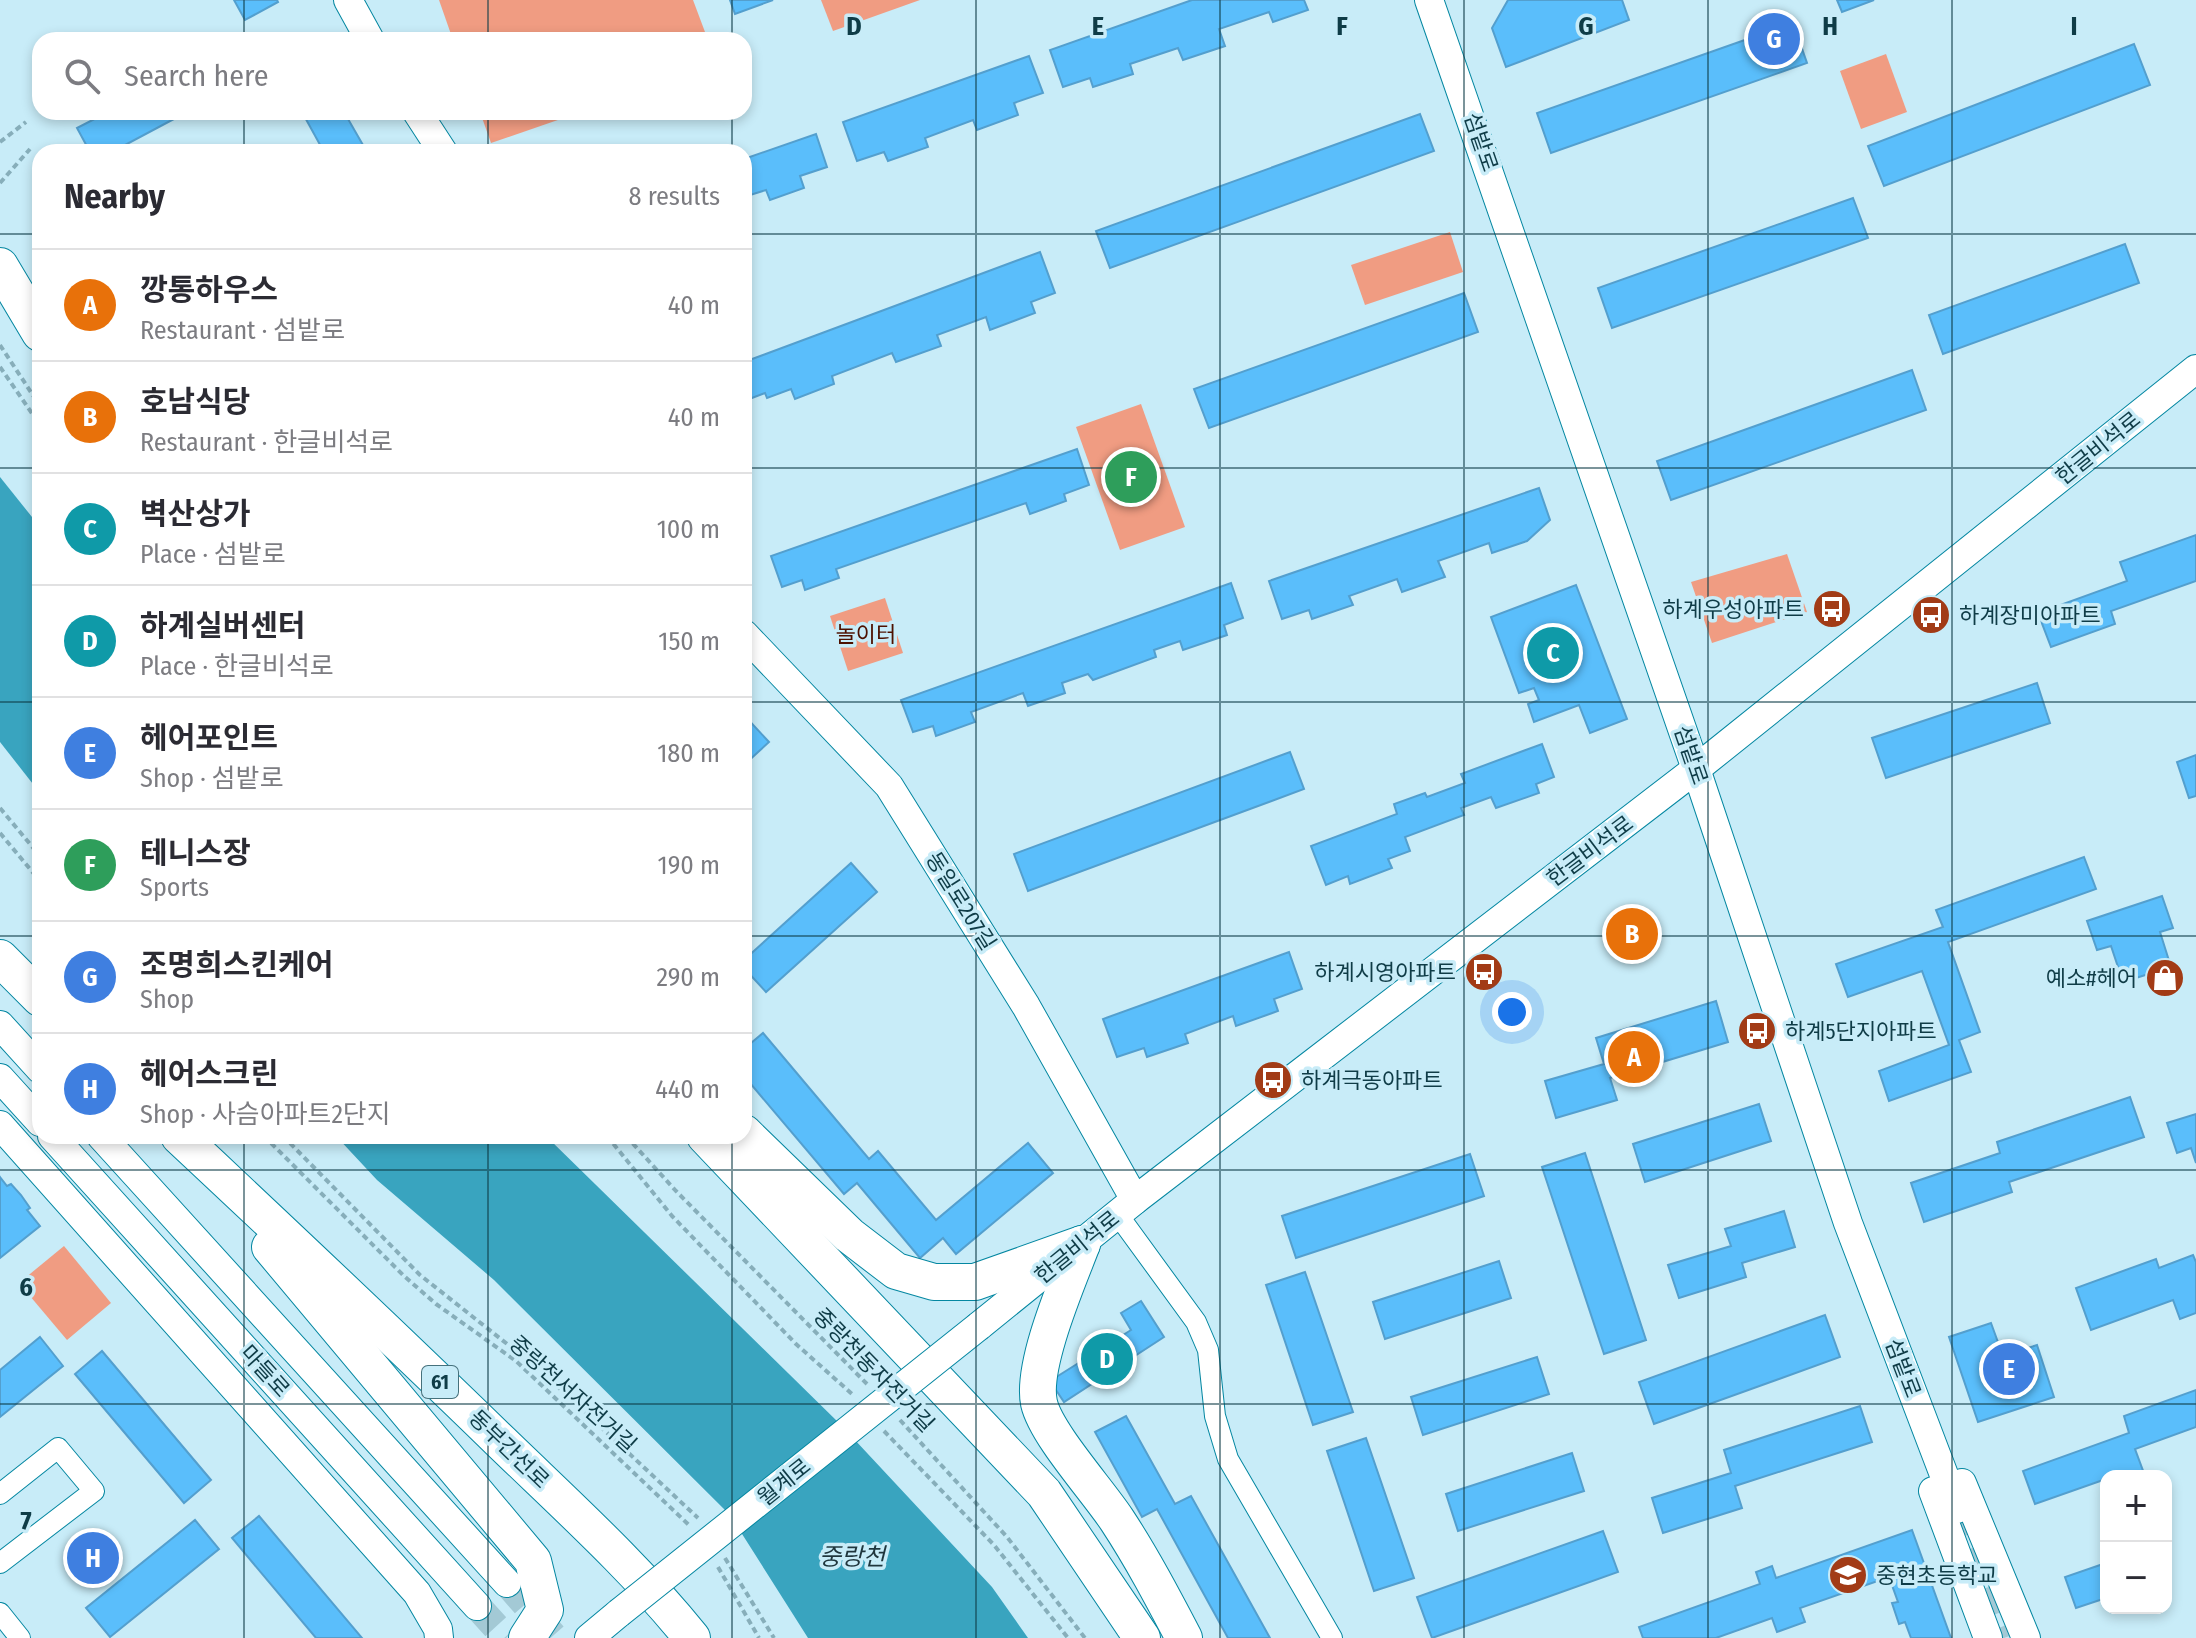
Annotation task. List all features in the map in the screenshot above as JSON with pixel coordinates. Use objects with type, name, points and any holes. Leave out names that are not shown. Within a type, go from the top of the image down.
[{"type":"highway","points":[[0,266],[32,320]]},
{"type":"highway","points":[[0,958],[32,990]]},
{"type":"highway","points":[[752,1141],[849,1235],[896,1271],[934,1282],[975,1282],[1082,1244]]},
{"type":"highway","points":[[184,1144],[533,1561],[545,1610],[527,1638]]},
{"type":"highway","name":"동부간선로","points":[[186,1144],[368,1313],[604,1542],[692,1638]]},
{"type":"highway","points":[[713,1144],[1044,1493],[1142,1638]]},
{"type":"highway","points":[[1082,1244],[1046,1348],[1039,1378],[1039,1403],[1052,1431],[1116,1519],[1151,1574],[1184,1638]]},
{"type":"highway","points":[[368,1313],[401,1363],[565,1528],[666,1638]]},
{"type":"main road","points":[[348,0],[366,32]]},
{"type":"main road","name":"섬밭로","points":[[1429,0],[1696,769],[1848,1223],[1957,1509]]},
{"type":"main road","points":[[422,120],[438,144]]},
{"type":"main road","name":"한글비석로","points":[[979,1326],[1126,1207],[1696,769],[2196,369]]},
{"type":"main road","name":"동일로207길","points":[[752,642],[889,786],[1026,1006],[1126,1207]]},
{"type":"main road","points":[[0,1025],[32,1060]]},
{"type":"main road","points":[[0,1078],[32,1113]]},
{"type":"main road","points":[[0,1125],[417,1593],[438,1629],[439,1638]]},
{"type":"main road","name":"마들로","points":[[59,1144],[477,1606]]},
{"type":"main road","name":"마들로","points":[[108,1144],[507,1583]]},
{"type":"main road","points":[[1848,1223],[1846,1260],[1988,1638]]},
{"type":"main road","points":[[1848,1223],[1872,1241],[1952,1459],[2026,1638]]},
{"type":"main road","name":"월계로","points":[[589,1638],[979,1326]]},
{"type":"street","points":[[1126,1207],[1196,1322],[1208,1350],[1215,1416],[1228,1459],[1332,1638]]},
{"type":"street","points":[[0,1494],[58,1448],[94,1491],[0,1563]]},
{"type":"street","points":[[0,1613],[20,1638]]},
{"type":"path","points":[[0,142],[26,122]]},
{"type":"path","points":[[0,182],[30,149]]},
{"type":"path","points":[[0,345],[32,394]]},
{"type":"path","points":[[0,367],[32,413]]},
{"type":"path","points":[[0,808],[32,846]]},
{"type":"path","points":[[0,833],[32,871]]},
{"type":"path","name":"중랑천서자전거길","points":[[272,1144],[404,1276],[436,1304],[516,1361],[693,1528]]},
{"type":"path","points":[[291,1144],[420,1275],[540,1370],[699,1519]]},
{"type":"path","points":[[614,1144],[672,1216],[796,1344],[860,1403]]},
{"type":"path","name":"중랑천동자전거길","points":[[633,1144],[872,1390]]},
{"type":"path","name":"중랑천동자전거길","points":[[896,1415],[1007,1537],[1085,1638]]},
{"type":"path","points":[[881,1427],[994,1545],[1068,1638]]},
{"type":"path","points":[[722,1553],[774,1638]]},
{"type":"path","points":[[713,1558],[759,1638]]},
{"type":"green space","points":[[439,0],[693,0],[705,32],[450,32]]},
{"type":"green space","points":[[821,0],[920,0],[833,31]]},
{"type":"green space","points":[[1886,54],[1907,112],[1861,129],[1840,71]]},
{"type":"green space","points":[[483,120],[558,120],[491,143]]},
{"type":"green space","points":[[1450,232],[1463,272],[1365,305],[1351,265]]},
{"type":"green space","points":[[1141,404],[1185,527],[1120,550],[1076,427]]},
{"type":"green space","points":[[1787,554],[1807,612],[1712,643],[1691,582]]},
{"type":"green space","name":"놀이터","points":[[885,598],[903,653],[848,671],[830,616]]},
{"type":"green space","points":[[64,1246],[111,1303],[67,1340],[19,1283]]},
{"type":"water","points":[[0,477],[32,517],[32,783],[0,742]]},
{"type":"water","name":"중랑천","points":[[343,1144],[554,1144],[840,1424],[992,1587],[1028,1638],[808,1638],[730,1515],[494,1280],[377,1180]]},
{"type":"building","points":[[234,0],[277,0],[278,2],[245,20]]},
{"type":"building","points":[[730,0],[773,0],[735,14]]},
{"type":"building","points":[[1192,0],[1304,0],[1308,10],[1273,22],[1269,12],[1219,29],[1225,46],[1183,60],[1178,48],[1130,64],[1133,74],[1093,87],[1090,78],[1063,87],[1050,50]]},
{"type":"building","points":[[1508,0],[1622,0],[1629,20],[1506,67],[1492,28]]},
{"type":"building","points":[[1837,0],[1874,0],[1842,12]]},
{"type":"building","points":[[1793,23],[1807,63],[1551,153],[1537,113]]},
{"type":"building","points":[[2134,44],[2150,85],[1884,186],[1868,146]]},
{"type":"building","points":[[1029,56],[1043,93],[1014,103],[1018,115],[977,130],[973,120],[925,138],[928,147],[888,161],[884,152],[857,161],[843,122]]},
{"type":"building","points":[[1420,114],[1434,151],[1110,268],[1096,231]]},
{"type":"building","points":[[92,120],[172,120],[127,144],[86,144],[77,128]]},
{"type":"building","points":[[306,120],[349,120],[362,144],[320,144]]},
{"type":"building","points":[[816,134],[827,167],[800,176],[804,188],[770,200],[766,190],[752,194],[752,156]]},
{"type":"building","points":[[1853,198],[1868,238],[1612,328],[1598,288]]},
{"type":"building","points":[[2125,244],[2139,283],[1943,354],[1929,315]]},
{"type":"building","points":[[1040,252],[1055,293],[1031,302],[1035,313],[990,330],[986,317],[937,335],[941,346],[896,362],[892,353],[832,376],[834,384],[795,399],[791,389],[767,398],[765,393],[752,398],[752,359]]},
{"type":"building","points":[[1464,293],[1478,332],[1209,428],[1194,389]]},
{"type":"building","points":[[1912,370],[1926,410],[1671,500],[1657,461]]},
{"type":"building","points":[[1077,449],[1089,485],[1064,494],[1066,501],[1030,514],[1026,503],[836,569],[839,578],[805,590],[802,580],[782,587],[771,556]]},
{"type":"building","points":[[1539,488],[1550,520],[1527,541],[1492,553],[1489,543],[1438,561],[1445,577],[1402,592],[1397,579],[1349,596],[1353,605],[1312,619],[1309,610],[1282,619],[1269,581]]},
{"type":"building","points":[[2196,535],[2196,581],[2111,611],[2115,624],[2051,647],[2038,613],[2127,581],[2120,562]]},
{"type":"building","points":[[1231,583],[1243,618],[1224,625],[1227,635],[1183,650],[1180,641],[1154,650],[1156,657],[1093,680],[1088,674],[1062,683],[1065,693],[1028,706],[1023,693],[971,712],[975,722],[936,736],[933,726],[913,732],[901,700]]},
{"type":"building","points":[[1576,585],[1627,719],[1590,733],[1579,705],[1534,722],[1528,704],[1539,700],[1534,688],[1519,693],[1491,617]]},
{"type":"building","points":[[2037,683],[2050,723],[1886,778],[1872,738]]},
{"type":"building","points":[[752,724],[769,742],[752,758]]},
{"type":"building","points":[[1542,744],[1554,777],[1536,784],[1539,793],[1496,808],[1491,797],[1461,808],[1464,815],[1405,837],[1410,851],[1388,859],[1392,868],[1350,884],[1348,876],[1326,885],[1311,846],[1397,814],[1394,804],[1425,793],[1427,797],[1465,783],[1461,774]]},
{"type":"building","points":[[1290,752],[1304,789],[1028,891],[1014,854]]},
{"type":"building","points":[[2196,755],[2196,796],[2189,798],[2177,762]]},
{"type":"building","points":[[2084,857],[2096,889],[1948,942],[1980,1032],[1959,1040],[1971,1072],[1889,1101],[1879,1071],[1949,1045],[1922,971],[1848,997],[1836,964],[1943,927],[1936,910]]},
{"type":"building","points":[[851,863],[877,892],[766,992],[752,977],[752,953]]},
{"type":"building","points":[[2162,896],[2173,928],[2160,932],[2171,967],[2123,982],[2111,946],[2097,950],[2087,921]]},
{"type":"building","points":[[1289,952],[1302,989],[1274,999],[1278,1011],[1236,1026],[1233,1016],[1185,1034],[1188,1043],[1147,1057],[1144,1048],[1117,1057],[1103,1019]]},
{"type":"building","points":[[1716,1001],[1728,1042],[1610,1078],[1617,1100],[1556,1118],[1545,1081],[1604,1064],[1596,1038]]},
{"type":"building","points":[[763,1033],[869,1159],[878,1151],[936,1220],[1028,1143],[1053,1173],[956,1254],[943,1238],[920,1258],[857,1183],[844,1194],[752,1085],[752,1042]]},
{"type":"building","points":[[2130,1097],[2144,1137],[2009,1182],[2012,1192],[1924,1222],[1911,1183],[2000,1153],[1997,1142]]},
{"type":"building","points":[[1759,1104],[1771,1141],[1645,1182],[1633,1144]]},
{"type":"building","points":[[2196,1114],[2196,1163],[2191,1148],[2177,1153],[2167,1123]]},
{"type":"building","points":[[1585,1153],[1646,1340],[1604,1354],[1542,1167]]},
{"type":"building","points":[[1470,1154],[1484,1196],[1296,1258],[1282,1216]]},
{"type":"building","points":[[0,1177],[21,1195],[30,1208],[27,1210],[40,1226],[0,1258]]},
{"type":"building","points":[[1784,1211],[1795,1247],[1742,1263],[1746,1277],[1679,1298],[1668,1265],[1731,1246],[1725,1229]]},
{"type":"building","points":[[2193,1255],[2196,1262],[2196,1313],[2180,1319],[2173,1300],[2091,1330],[2076,1288],[2156,1259],[2159,1268]]},
{"type":"building","points":[[1499,1261],[1511,1298],[1385,1339],[1373,1302]]},
{"type":"building","points":[[1305,1272],[1353,1412],[1313,1425],[1266,1285]]},
{"type":"building","points":[[1141,1301],[1164,1337],[1064,1402],[1050,1381],[1131,1330],[1121,1313]]},
{"type":"building","points":[[1825,1315],[1840,1357],[1654,1424],[1639,1382]]},
{"type":"building","points":[[1991,1323],[2003,1356],[2037,1345],[2054,1397],[1978,1422],[1949,1337]]},
{"type":"building","points":[[40,1337],[63,1366],[0,1417],[0,1370]]},
{"type":"building","points":[[102,1351],[211,1480],[184,1503],[75,1374]]},
{"type":"building","points":[[1537,1357],[1549,1394],[1423,1435],[1411,1397]]},
{"type":"building","points":[[2196,1390],[2196,1427],[2135,1449],[2143,1470],[2100,1470],[2100,1481],[2035,1504],[2023,1471],[2129,1433],[2124,1416]]},
{"type":"building","points":[[1860,1406],[1872,1442],[1735,1486],[1742,1508],[1663,1533],[1652,1498],[1731,1473],[1724,1450]]},
{"type":"building","points":[[1126,1416],[1175,1504],[1191,1496],[1270,1638],[1228,1638],[1157,1509],[1142,1517],[1095,1432]]},
{"type":"building","points":[[1366,1438],[1414,1578],[1374,1591],[1327,1451]]},
{"type":"building","points":[[1572,1453],[1584,1491],[1458,1531],[1446,1494]]},
{"type":"building","points":[[259,1516],[362,1638],[316,1638],[232,1538]]},
{"type":"building","points":[[195,1520],[219,1549],[110,1637],[86,1608]]},
{"type":"building","name":"중현초등학교","points":[[1912,1530],[1951,1638],[1911,1638],[1905,1622],[1899,1624],[1892,1603],[1898,1602],[1889,1577],[1800,1608],[1805,1622],[1777,1632],[1772,1618],[1716,1638],[1643,1638],[1639,1627],[1760,1584],[1756,1572],[1772,1566],[1776,1578]]},
{"type":"building","points":[[1603,1531],[1618,1572],[1432,1638],[1417,1597]]},
{"type":"building","points":[[2100,1565],[2100,1600],[2076,1608],[2065,1577]]},
{"type":"tunnel","points":[[1957,1509],[2004,1638]]},
{"type":"tunnel","points":[[507,1583],[555,1638]]},
{"type":"tunnel","points":[[477,1606],[506,1638]]},
{"type":"place","name":"조명희스킨케어","points":[[1774,39]]},
{"type":"place","name":"테니스장","points":[[1131,477]]},
{"type":"place","name":"하계우성아파트","points":[[1832,609]]},
{"type":"place","name":"하계장미아파트","points":[[1931,615]]},
{"type":"place","name":"벽산상가","points":[[1553,653]]},
{"type":"place","name":"호남식당","points":[[1632,934]]},
{"type":"place","name":"하계시영아파트","points":[[1484,972]]},
{"type":"place","name":"예소#헤어","points":[[2165,978]]},
{"type":"place","name":"하계5단지아파트","points":[[1757,1031]]},
{"type":"place","name":"깡통하우스","points":[[1634,1057]]},
{"type":"place","name":"하계극동아파트","points":[[1273,1080]]},
{"type":"place","name":"하계실버센터","points":[[1107,1359]]},
{"type":"place","name":"헤어포인트","points":[[2009,1369]]},
{"type":"place","name":"헤어스크린","points":[[93,1558]]},
{"type":"place","name":"중현초등학교","points":[[1848,1575]]}]
